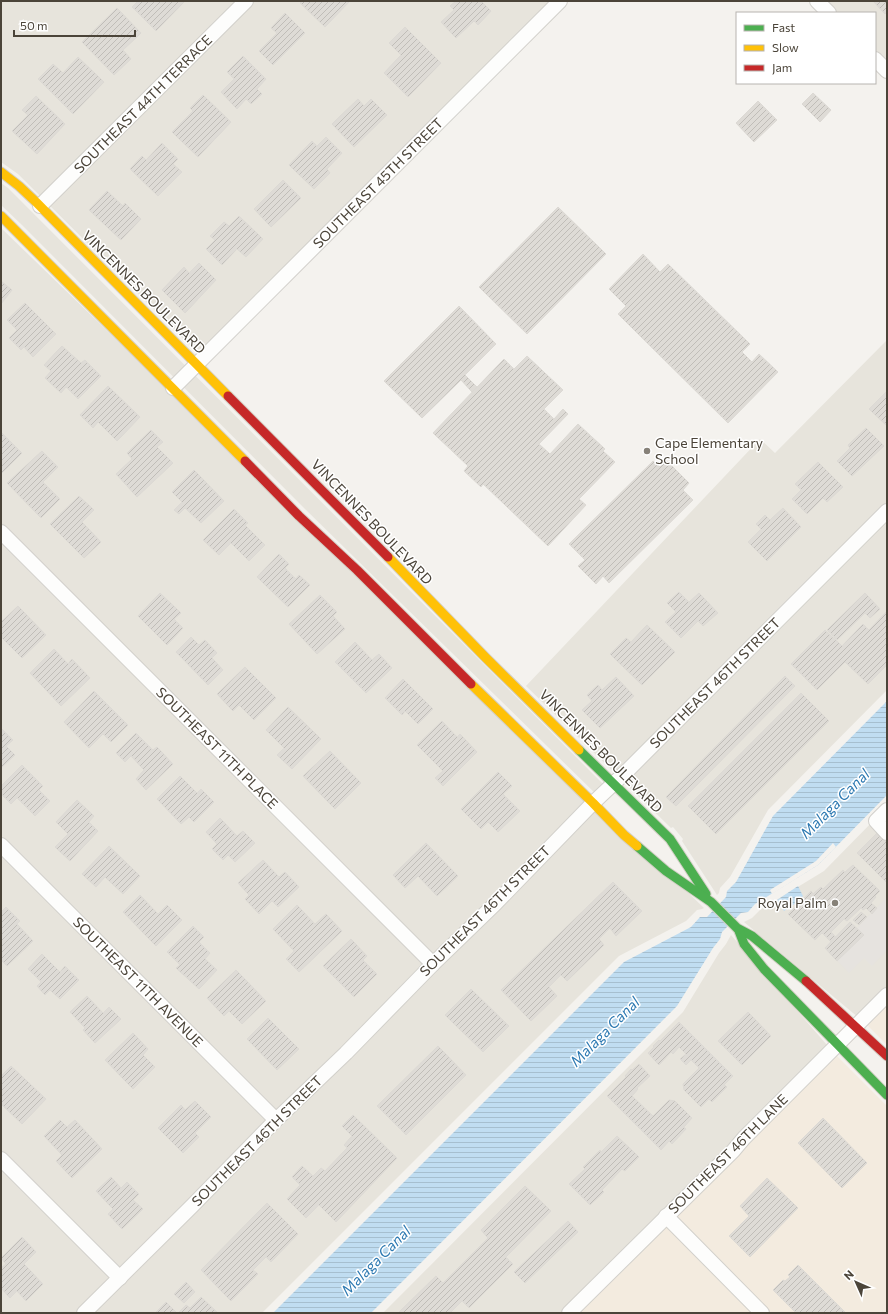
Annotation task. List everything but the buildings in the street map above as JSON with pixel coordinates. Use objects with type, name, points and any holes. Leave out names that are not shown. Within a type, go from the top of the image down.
[{"type":"street","name":"SOUTHEAST 44TH TERRACE","points":[[40,206],[246,1]]},
{"type":"street","name":"SOUTHEAST 45TH STREET","points":[[173,388],[560,1]]},
{"type":"street","points":[[817,1],[828,12]]},
{"type":"street","points":[[876,60],[887,71]]},
{"type":"street","name":"VINCENNES BOULEVARD","points":[[1,172],[14,181],[40,206],[68,236],[326,494],[486,658],[614,782],[670,839],[711,902]]},
{"type":"street","name":"VINCENNES BOULEVARD","points":[[1,216],[299,516],[357,570],[624,835],[666,871],[711,902],[737,928],[752,936],[786,962],[887,1056]]},
{"type":"street","name":"SOUTHEAST 46TH STREET","points":[[84,1313],[276,1120],[339,1060],[593,803],[887,510]]},
{"type":"street","name":"SOUTHEAST 11TH PLACE","points":[[1,532],[433,964]]},
{"type":"street","points":[[887,810],[876,821],[887,832]]},
{"type":"street","name":"SOUTHEAST 11TH AVENUE","points":[[1,845],[276,1120]]},
{"type":"street","name":"VINCENNES BOULEVARD","points":[[737,928],[744,944],[764,970],[887,1095]]},
{"type":"street","name":"SOUTHEAST 46TH LANE","points":[[569,1313],[733,1151],[744,1138],[887,995]]},
{"type":"street","points":[[1,1159],[120,1278]]},
{"type":"street","points":[[666,1216],[762,1313]]},
{"type":"shaded area","points":[[1,1],[565,1],[206,361],[18,174],[1,162]]},
{"type":"shaded area","points":[[825,1],[887,1],[887,64],[876,53],[876,12],[836,12]]},
{"type":"shaded area","points":[[1,183],[8,188],[608,789],[599,797],[305,509],[1,205]]},
{"type":"shaded area","points":[[1,228],[704,908],[697,910],[686,921],[619,956],[262,1313],[1,1313]]},
{"type":"shaded area","points":[[887,340],[887,690],[768,810],[730,877],[720,888],[717,895],[682,841],[683,839],[673,827],[671,828],[526,686],[760,439],[775,453]]},
{"type":"shaded area","points":[[887,809],[887,1001],[865,1023],[744,922],[752,918],[760,910],[824,871],[879,815]]},
{"type":"shaded area","points":[[885,899],[887,901],[887,950],[872,966],[864,958],[849,973],[825,948],[850,922],[857,928]]},
{"type":"shaded area","points":[[731,935],[834,1053],[575,1313],[383,1313],[683,1012]]},
{"type":"shaded area","points":[[887,1001],[887,1045],[865,1023]]},
{"type":"shaded area","points":[[834,1053],[887,1106],[887,1313],[575,1313]]},
{"type":"water","name":"Malaga Canal","points":[[887,701],[887,795],[818,865],[755,904],[748,912],[741,913],[722,932],[720,939],[677,1006],[371,1313],[273,1313],[624,962],[691,927],[700,917],[707,917],[726,897],[727,891],[736,882],[773,816]]},
{"type":"water","points":[[798,886],[803,896],[784,911],[777,900]]},
{"type":"pier","points":[[833,843],[836,847],[818,865],[772,894],[770,890],[816,861]]},
{"type":"traffic: fast","points":[[579,750],[670,839],[706,894]]},
{"type":"traffic: fast","points":[[637,846],[666,871],[711,902],[737,928],[752,936],[806,981]]},
{"type":"traffic: fast","points":[[739,931],[744,944],[764,969],[887,1095]]},
{"type":"traffic: slow","points":[[1,172],[36,202],[228,396]]},
{"type":"traffic: slow","points":[[1,216],[245,461]]},
{"type":"traffic: slow","points":[[388,557],[486,658],[579,750]]},
{"type":"traffic: slow","points":[[471,684],[624,835],[637,846]]},
{"type":"traffic: jam","points":[[228,396],[388,557]]},
{"type":"traffic: jam","points":[[245,461],[299,516],[357,570],[471,684]]},
{"type":"traffic: jam","points":[[806,981],[887,1056]]},
{"type":"place","name":"Cape Elementary School","points":[[647,451]]},
{"type":"place","name":"Royal Palm","points":[[835,903]]}]
